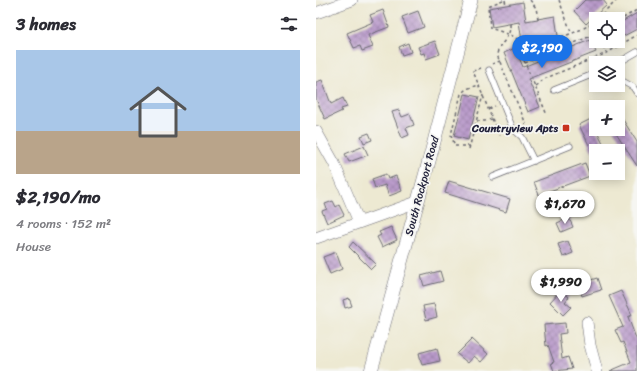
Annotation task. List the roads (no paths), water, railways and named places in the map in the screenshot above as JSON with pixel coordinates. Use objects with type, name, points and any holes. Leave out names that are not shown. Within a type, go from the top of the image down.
[{"type":"street","points":[[316,13],[352,0]]},
{"type":"street","name":"South Rockport Road","points":[[371,371],[470,0]]},
{"type":"street","points":[[316,131],[334,163],[359,222]]},
{"type":"street","points":[[316,238],[417,202]]},
{"type":"street","points":[[588,322],[590,346],[596,371]]},
{"type":"lane","points":[[625,59],[637,52]]},
{"type":"lane","points":[[489,70],[514,129],[522,137],[534,161]]},
{"type":"lane","points":[[554,90],[589,76]]},
{"type":"lane","points":[[625,83],[633,87],[637,93]]},
{"type":"lane","points":[[493,177],[570,146]]},
{"type":"place","name":"Countryview Apts","points":[[566,128]]}]
